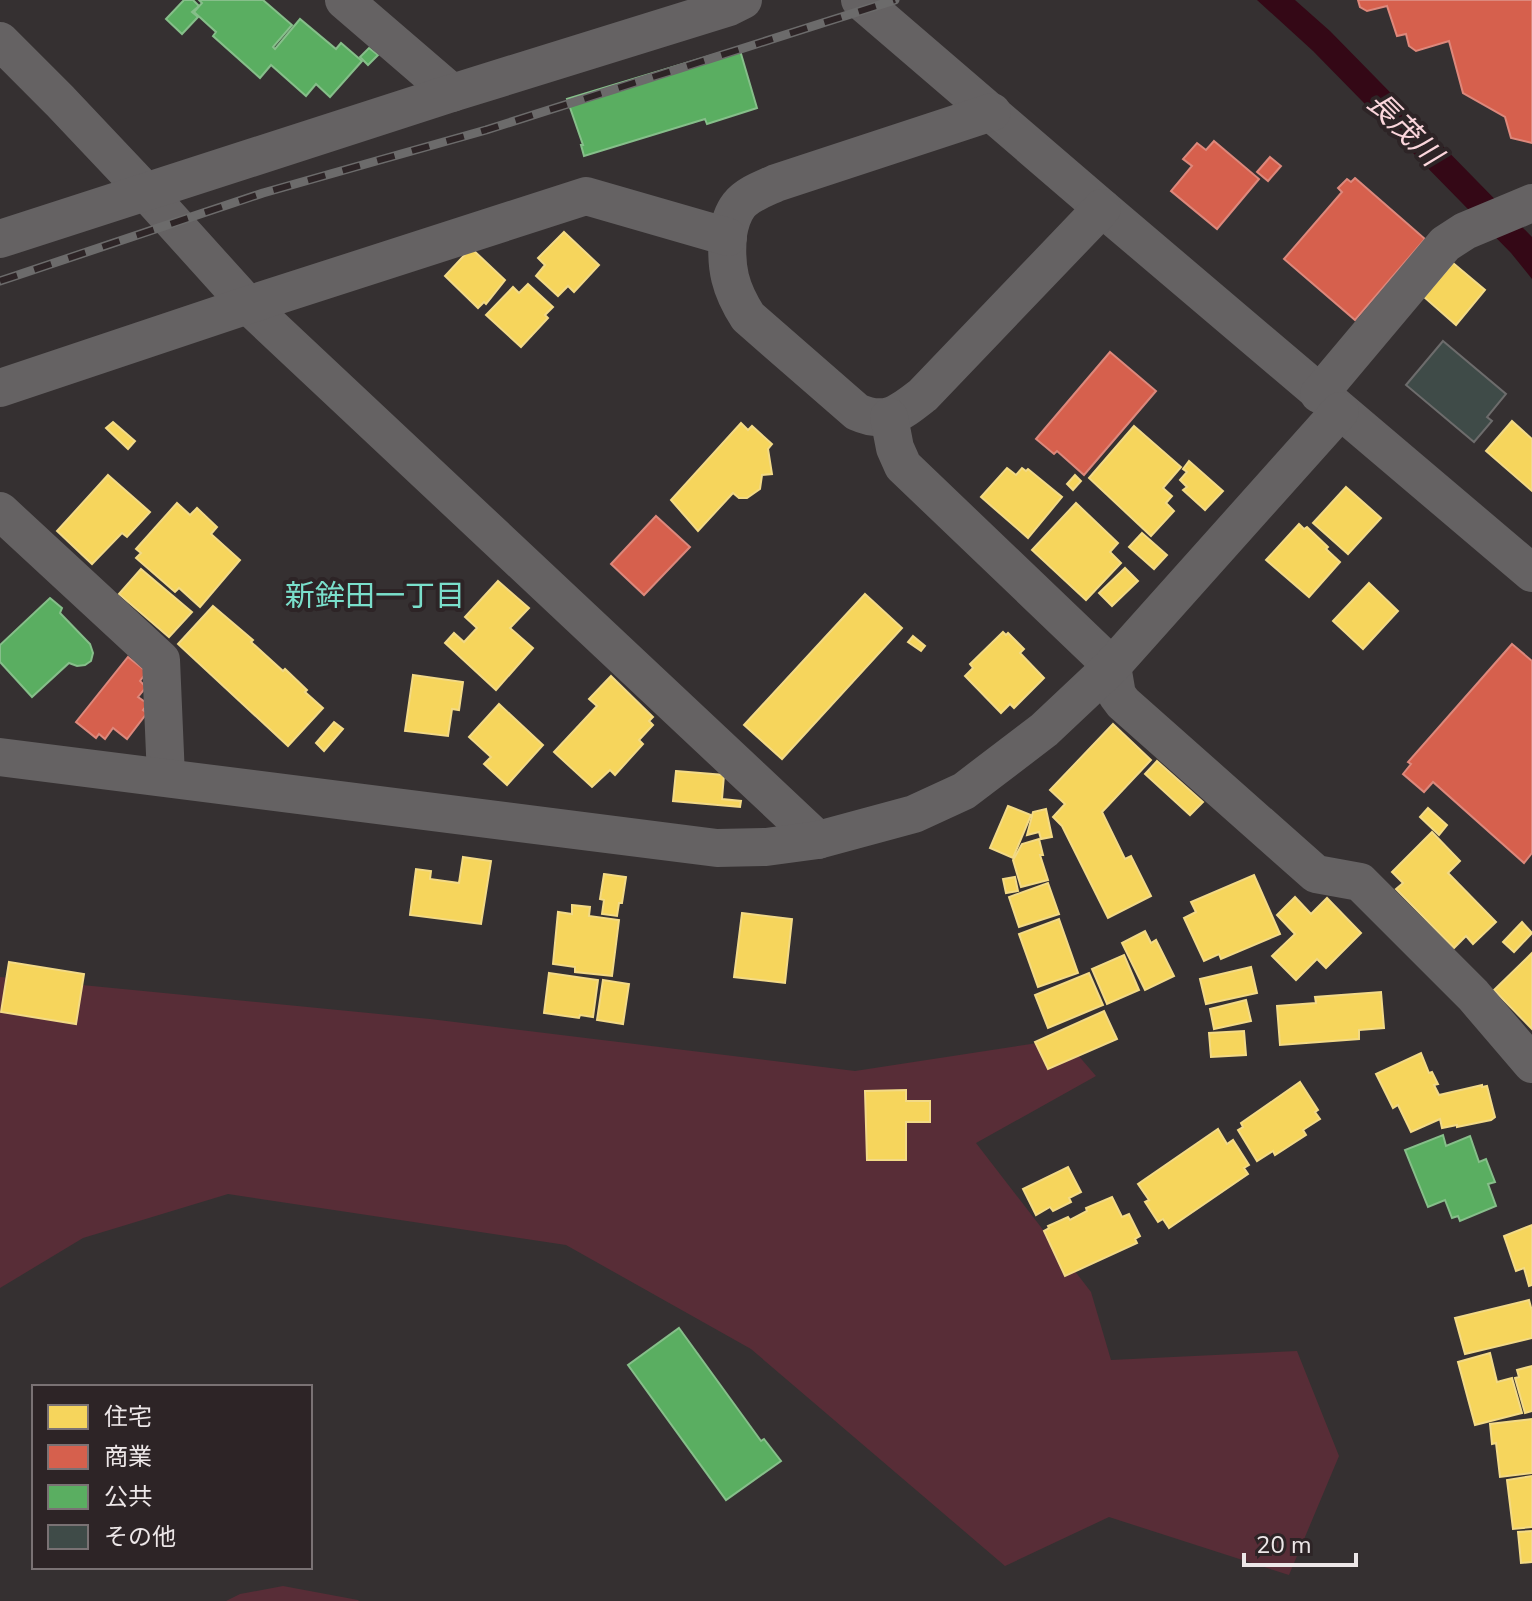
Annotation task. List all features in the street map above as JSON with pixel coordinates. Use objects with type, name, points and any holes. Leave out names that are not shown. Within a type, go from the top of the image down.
[{"type":"street","points":[[344,0],[452,93]]},
{"type":"street","points":[[0,239],[743,0]]},
{"type":"street","points":[[860,0],[1532,573]]},
{"type":"street","points":[[0,41],[146,192],[248,305],[818,840]]},
{"type":"street","points":[[992,112],[776,183],[751,195],[739,205],[730,221],[726,255],[736,299],[748,317],[857,412],[871,418],[889,417],[902,412],[923,395],[1102,208]]},
{"type":"street","points":[[0,388],[586,196],[728,237]]},
{"type":"street","points":[[0,757],[717,848],[766,847],[818,840],[914,814],[964,791],[1044,730],[1112,666],[1330,402],[1445,244],[1465,231],[1532,203]]},
{"type":"street","points":[[889,417],[895,448],[903,466],[1112,666],[1117,695],[1123,703],[1316,874],[1360,882],[1473,995],[1532,1064]]},
{"type":"street","points":[[0,511],[161,660],[166,777]]},
{"type":"shaded area","points":[[0,977],[430,1019],[855,1071],[1064,1039],[1096,1076],[976,1143],[1091,1292],[1111,1360],[1297,1351],[1339,1456],[1289,1575],[1109,1517],[1005,1566],[751,1349],[566,1245],[228,1194],[83,1238],[0,1288]]},
{"type":"shaded area","points":[[283,1586],[359,1601],[226,1601],[240,1594]]},
{"type":"water","name":"長茂川","points":[[1257,0],[1295,0],[1330,31],[1532,237],[1532,279],[1511,253],[1313,51]]},
{"type":"building: 住宅","points":[[564,232],[599,265],[574,292],[568,286],[558,296],[536,276],[545,265],[538,258]]},
{"type":"building: 住宅","points":[[471,248],[505,280],[486,304],[484,302],[478,308],[445,276]]},
{"type":"building: 住宅","points":[[1453,263],[1485,290],[1456,325],[1424,297]]},
{"type":"building: 住宅","points":[[528,284],[553,307],[545,315],[548,318],[521,347],[486,315],[513,287],[519,293]]},
{"type":"building: 住宅","points":[[1512,421],[1532,439],[1532,491],[1486,451]]},
{"type":"building: 住宅","points":[[113,422],[135,441],[128,449],[106,428]]},
{"type":"building: 住宅","points":[[741,423],[748,430],[752,426],[772,444],[768,449],[772,474],[762,475],[760,489],[747,498],[739,498],[733,493],[698,531],[671,500]]},
{"type":"building: 住宅","points":[[1134,426],[1181,467],[1163,488],[1172,496],[1166,503],[1174,511],[1151,536],[1089,478]]},
{"type":"building: 住宅","points":[[1189,461],[1223,491],[1205,510],[1183,490],[1187,487],[1180,480],[1187,472],[1183,469]]},
{"type":"building: 住宅","points":[[1007,468],[1016,475],[1022,468],[1028,469],[1062,497],[1028,538],[981,497]]},
{"type":"building: 住宅","points":[[108,475],[150,512],[127,537],[122,533],[92,564],[57,531]]},
{"type":"building: 住宅","points":[[1075,475],[1081,481],[1073,490],[1067,484]]},
{"type":"building: 住宅","points":[[1346,487],[1381,518],[1348,554],[1313,523]]},
{"type":"building: 住宅","points":[[177,503],[190,515],[197,508],[217,527],[211,534],[240,560],[200,607],[179,588],[175,592],[136,558],[141,553],[136,549]]},
{"type":"building: 住宅","points":[[1076,503],[1118,543],[1110,552],[1121,563],[1086,600],[1032,550]]},
{"type":"building: 住宅","points":[[1299,524],[1304,529],[1307,527],[1340,562],[1309,597],[1266,560]]},
{"type":"building: 住宅","points":[[1142,533],[1167,555],[1154,569],[1129,547]]},
{"type":"building: 住宅","points":[[1125,568],[1138,581],[1112,606],[1099,593]]},
{"type":"building: 住宅","points":[[141,569],[192,612],[169,637],[119,594]]},
{"type":"building: 住宅","points":[[498,581],[529,608],[510,628],[533,648],[496,690],[445,643],[454,633],[464,642],[477,628],[465,617]]},
{"type":"building: 住宅","points":[[1369,583],[1398,611],[1363,649],[1333,621]]},
{"type":"building: 住宅","points":[[865,594],[902,628],[782,759],[744,725]]},
{"type":"building: 住宅","points":[[213,606],[283,671],[285,669],[323,708],[288,746],[178,644]]},
{"type":"building: 住宅","points":[[1003,632],[1024,649],[1020,653],[1044,678],[1014,708],[1010,704],[1001,713],[965,676],[973,668],[970,664]]},
{"type":"building: 住宅","points":[[913,636],[925,646],[921,651],[908,642]]},
{"type":"building: 住宅","points":[[413,675],[463,682],[459,710],[452,709],[448,736],[405,731]]},
{"type":"building: 住宅","points":[[611,676],[653,717],[649,721],[653,725],[639,740],[643,744],[615,775],[610,770],[592,787],[554,752],[597,706],[589,699]]},
{"type":"building: 住宅","points":[[499,704],[543,745],[507,785],[484,764],[491,757],[469,737]]},
{"type":"building: 住宅","points":[[334,722],[343,729],[324,751],[316,743]]},
{"type":"building: 住宅","points":[[1113,724],[1151,760],[1102,812],[1125,859],[1131,856],[1151,896],[1108,918],[1062,826],[1053,817],[1065,804],[1050,790]]},
{"type":"building: 住宅","points":[[1157,761],[1203,802],[1190,815],[1145,774]]},
{"type":"building: 住宅","points":[[676,771],[724,775],[722,799],[741,801],[740,807],[673,801]]},
{"type":"building: 住宅","points":[[1008,806],[1031,815],[1013,858],[990,848]]},
{"type":"building: 住宅","points":[[1428,808],[1447,825],[1439,835],[1420,817]]},
{"type":"building: 住宅","points":[[1046,809],[1052,837],[1041,839],[1039,832],[1027,835],[1033,812]]},
{"type":"building: 住宅","points":[[1432,832],[1460,861],[1448,873],[1496,922],[1473,944],[1466,936],[1454,948],[1396,889],[1403,883],[1392,872]]},
{"type":"building: 住宅","points":[[1039,839],[1043,855],[1040,855],[1048,880],[1021,887],[1013,860],[1022,844]]},
{"type":"building: 住宅","points":[[463,857],[491,861],[481,924],[410,915],[416,869],[431,871],[430,879],[459,883]]},
{"type":"building: 住宅","points":[[604,874],[626,877],[617,916],[602,914],[604,900],[600,899]]},
{"type":"building: 住宅","points":[[1254,875],[1280,934],[1221,959],[1219,954],[1204,961],[1184,918],[1196,912],[1191,902]]},
{"type":"building: 住宅","points":[[1015,877],[1018,891],[1006,893],[1003,879]]},
{"type":"building: 住宅","points":[[1048,883],[1059,914],[1019,927],[1009,897]]},
{"type":"building: 住宅","points":[[1295,897],[1311,914],[1327,898],[1361,933],[1326,968],[1317,959],[1296,980],[1272,956],[1295,934],[1277,915]]},
{"type":"building: 住宅","points":[[572,905],[590,907],[589,916],[619,920],[612,976],[575,972],[575,967],[553,964],[558,912],[572,914]]},
{"type":"building: 住宅","points":[[742,913],[792,919],[785,983],[734,977]]},
{"type":"building: 住宅","points":[[1059,919],[1078,973],[1038,987],[1019,934]]},
{"type":"building: 住宅","points":[[1522,922],[1532,933],[1514,952],[1503,942]]},
{"type":"building: 住宅","points":[[1145,931],[1151,943],[1156,940],[1174,976],[1145,990],[1122,943]]},
{"type":"building: 住宅","points":[[1532,953],[1532,1029],[1494,990]]},
{"type":"building: 住宅","points":[[1124,955],[1139,990],[1107,1004],[1092,969]]},
{"type":"building: 住宅","points":[[9,962],[84,974],[76,1024],[1,1012]]},
{"type":"building: 住宅","points":[[1251,967],[1257,993],[1206,1004],[1200,979]]},
{"type":"building: 住宅","points":[[549,973],[598,980],[593,1017],[544,1013]]},
{"type":"building: 住宅","points":[[1089,973],[1103,1005],[1048,1028],[1035,995]]},
{"type":"building: 住宅","points":[[603,980],[629,984],[623,1024],[597,1020]]},
{"type":"building: 住宅","points":[[1381,992],[1384,1028],[1359,1030],[1359,1039],[1280,1045],[1277,1006],[1316,1003],[1315,997]]},
{"type":"building: 住宅","points":[[1246,1000],[1251,1021],[1214,1029],[1210,1009]]},
{"type":"building: 住宅","points":[[1104,1011],[1117,1039],[1048,1069],[1035,1042]]},
{"type":"building: 住宅","points":[[1244,1031],[1246,1055],[1211,1057],[1209,1033]]},
{"type":"building: 住宅","points":[[1421,1053],[1429,1073],[1432,1072],[1438,1084],[1434,1085],[1439,1095],[1487,1086],[1495,1117],[1442,1128],[1440,1119],[1411,1132],[1398,1105],[1393,1108],[1376,1074]]},
{"type":"building: 住宅","points":[[1300,1082],[1318,1110],[1315,1112],[1320,1119],[1303,1130],[1306,1135],[1275,1155],[1273,1151],[1257,1161],[1238,1130],[1243,1127],[1241,1123]]},
{"type":"building: 住宅","points":[[906,1090],[906,1101],[930,1101],[930,1122],[906,1122],[906,1160],[867,1160],[865,1091]]},
{"type":"building: 住宅","points":[[1218,1129],[1227,1144],[1233,1140],[1249,1165],[1244,1168],[1248,1174],[1169,1228],[1163,1219],[1158,1222],[1138,1184]]},
{"type":"building: 住宅","points":[[1068,1167],[1081,1192],[1069,1198],[1071,1202],[1053,1211],[1050,1207],[1036,1215],[1023,1189]]},
{"type":"building: 住宅","points":[[1112,1197],[1122,1217],[1129,1214],[1140,1236],[1135,1239],[1137,1243],[1065,1276],[1044,1231],[1048,1226],[1068,1217],[1070,1220],[1087,1211],[1086,1208]]},
{"type":"building: 住宅","points":[[1532,1225],[1532,1285],[1529,1286],[1524,1268],[1516,1271],[1504,1236]]},
{"type":"building: 住宅","points":[[1529,1300],[1532,1338],[1465,1354],[1455,1318]]},
{"type":"building: 住宅","points":[[1490,1353],[1497,1382],[1512,1378],[1522,1413],[1475,1425],[1458,1362]]},
{"type":"building: 住宅","points":[[1532,1366],[1532,1411],[1525,1413],[1515,1378],[1519,1377],[1517,1370]]},
{"type":"building: 住宅","points":[[1532,1419],[1532,1473],[1500,1477],[1490,1424]]},
{"type":"building: 住宅","points":[[1532,1476],[1532,1527],[1513,1529],[1507,1480]]},
{"type":"building: 住宅","points":[[1532,1531],[1532,1562],[1521,1563],[1518,1532]]},
{"type":"building: 商業","points":[[1358,0],[1532,0],[1532,143],[1511,138],[1505,117],[1463,93],[1449,41],[1416,51],[1409,46],[1406,34],[1397,36],[1387,6],[1367,11],[1360,7]]},
{"type":"building: 商業","points":[[1214,141],[1259,179],[1217,229],[1171,191],[1192,166],[1183,159],[1197,143],[1206,150]]},
{"type":"building: 商業","points":[[1270,157],[1281,166],[1268,181],[1257,172]]},
{"type":"building: 商業","points":[[1355,178],[1425,239],[1355,320],[1284,259],[1342,192],[1338,188],[1347,179],[1351,182]]},
{"type":"building: 商業","points":[[1110,352],[1156,391],[1084,475],[1057,451],[1054,454],[1036,439]]},
{"type":"building: 商業","points":[[656,516],[690,547],[644,595],[611,564]]},
{"type":"building: 商業","points":[[1512,644],[1532,661],[1532,853],[1524,863],[1433,782],[1424,792],[1403,774],[1411,764],[1408,762]]},
{"type":"building: 商業","points":[[128,657],[147,672],[140,681],[146,687],[138,697],[148,704],[143,710],[147,713],[127,739],[113,728],[105,739],[99,734],[96,738],[76,722]]},
{"type":"building: 公共","points":[[184,0],[193,0],[199,6],[192,12],[198,17],[182,34],[166,19]]},
{"type":"building: 公共","points":[[199,0],[263,0],[292,25],[273,47],[275,49],[300,19],[336,49],[341,43],[362,61],[330,97],[316,84],[306,96],[271,65],[260,78],[213,36],[216,32],[194,12],[202,3]]},
{"type":"building: 公共","points":[[739,47],[757,108],[707,124],[705,119],[584,156],[567,99]]},
{"type":"building: 公共","points":[[369,48],[378,55],[368,65],[360,57]]},
{"type":"building: 公共","points":[[50,598],[62,608],[60,613],[90,644],[93,653],[91,661],[85,665],[69,663],[32,697],[0,662],[0,645]]},
{"type":"building: 公共","points":[[1443,1135],[1446,1146],[1470,1136],[1479,1162],[1486,1159],[1495,1182],[1488,1184],[1496,1206],[1460,1221],[1458,1216],[1452,1218],[1445,1200],[1428,1207],[1405,1150]]},
{"type":"building: 公共","points":[[679,1328],[761,1441],[764,1439],[781,1461],[726,1500],[628,1365]]},
{"type":"building: その他","points":[[1443,341],[1506,394],[1487,417],[1492,421],[1474,442],[1406,385]]},
{"type":"railway","points":[[0,281],[263,193],[486,130],[895,0]]},
{"type":"district","name":"新鉾田一丁目","points":[[375,596]]}]
